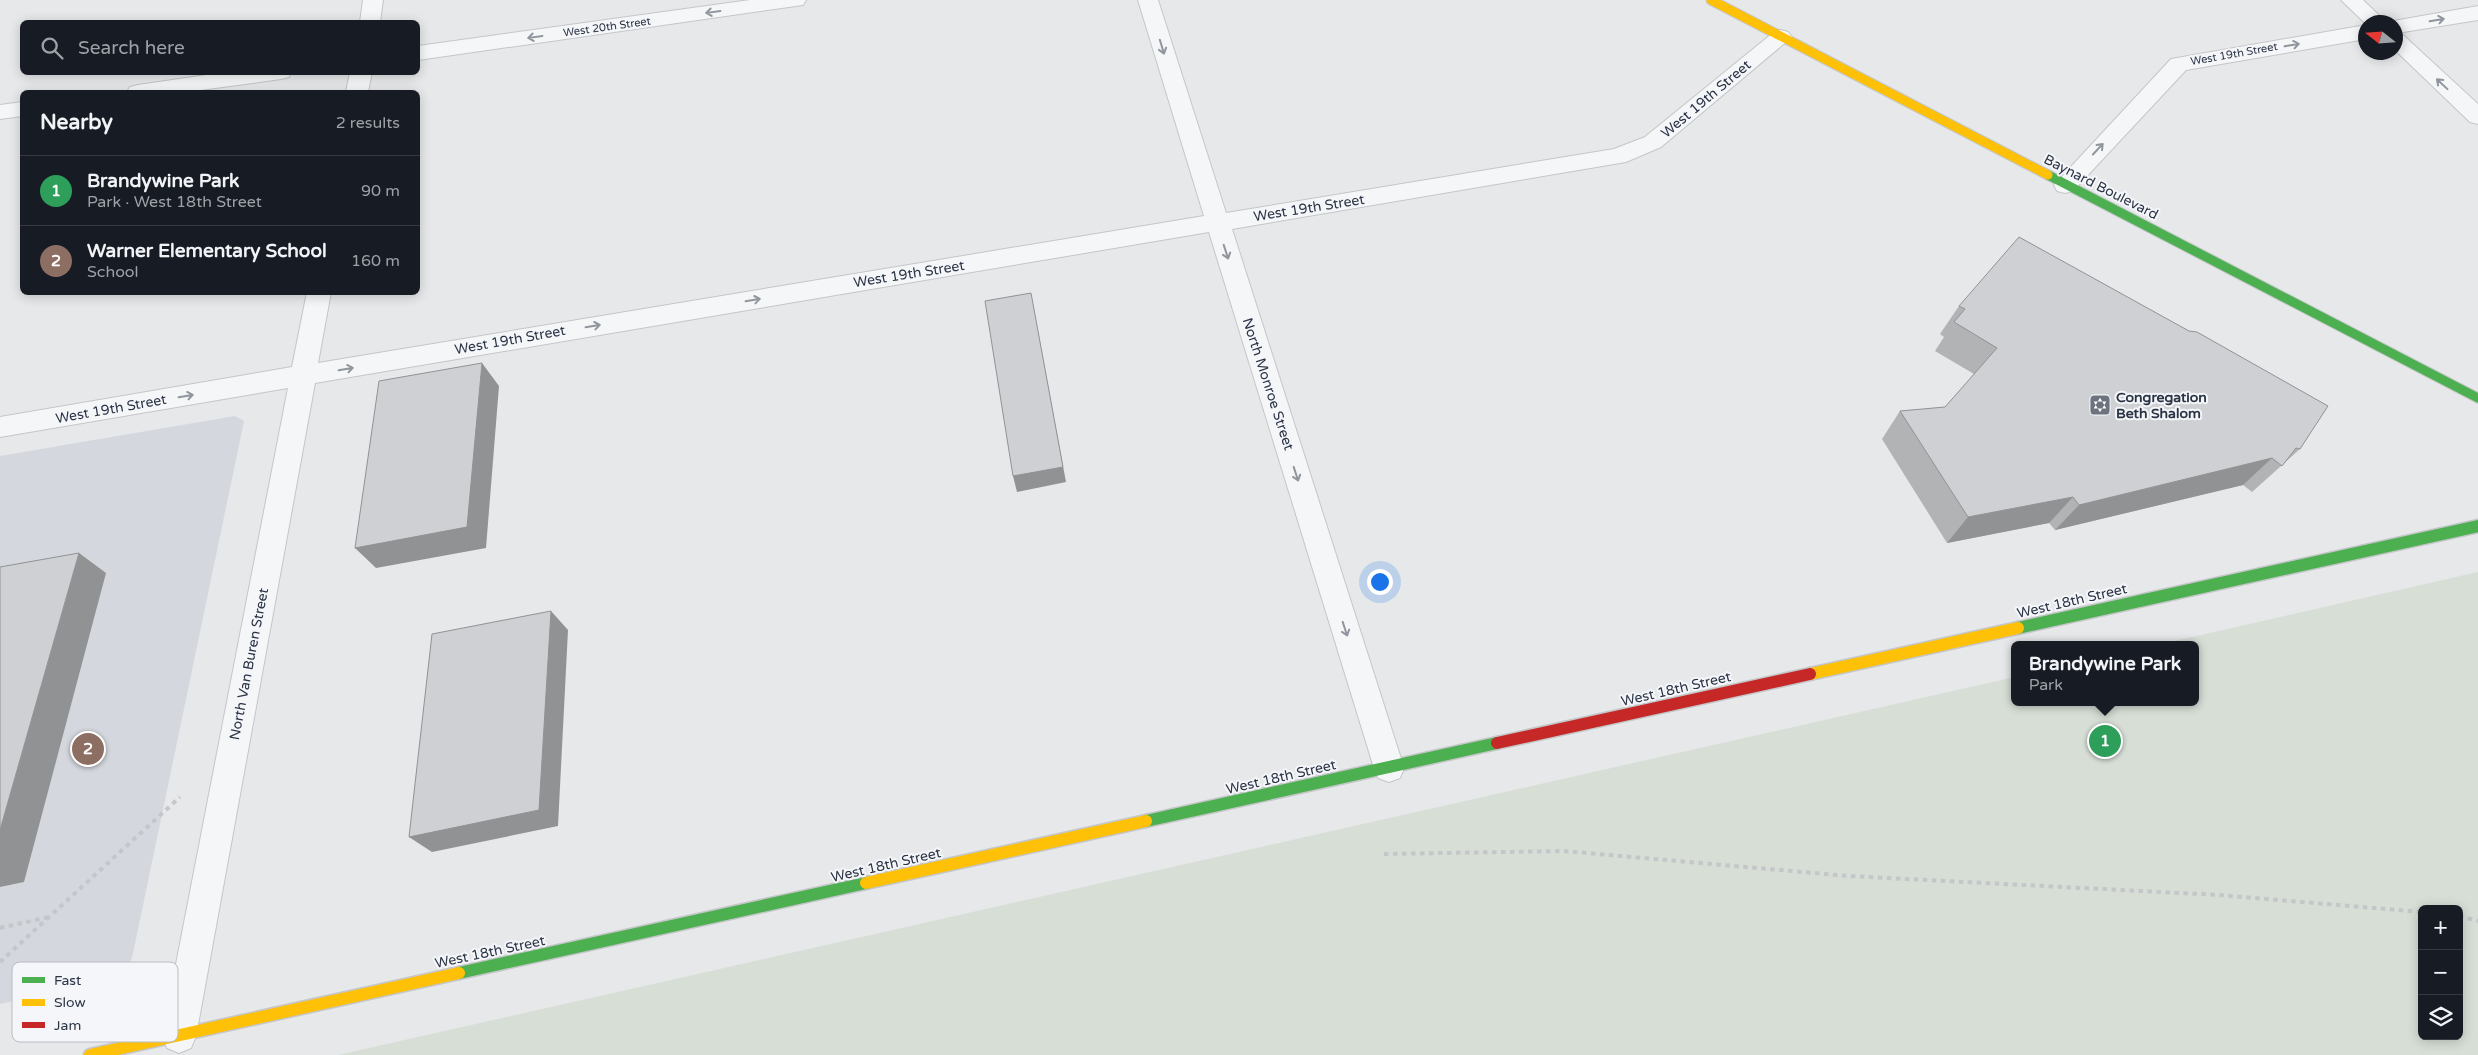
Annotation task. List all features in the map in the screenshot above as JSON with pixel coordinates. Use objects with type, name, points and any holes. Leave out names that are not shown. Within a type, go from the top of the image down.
[{"type":"street","points":[[370,20],[374,0]]},
{"type":"street","name":"West 20th Street","points":[[420,53],[751,3],[796,0]]},
{"type":"street","name":"North Monroe Street","points":[[1148,0],[1389,768]]},
{"type":"street","name":"Baynard Boulevard","points":[[1711,0],[2478,398]]},
{"type":"street","points":[[2351,0],[2368,15]]},
{"type":"street","points":[[2403,26],[2478,13]]},
{"type":"street","name":"West 19th Street","points":[[2065,185],[2179,64],[2358,33]]},
{"type":"street","name":"West 19th Street","points":[[0,428],[1618,156],[1654,142],[1781,37]]},
{"type":"street","points":[[2403,47],[2478,117]]},
{"type":"street","points":[[152,90],[260,75]]},
{"type":"street","points":[[357,90],[360,75]]},
{"type":"street","points":[[0,112],[20,109]]},
{"type":"street","name":"North Van Buren Street","points":[[179,1036],[318,295]]},
{"type":"street","name":"West 18th Street","points":[[179,1036],[2478,526]]},
{"type":"street","name":"West 18th Street","points":[[90,1055],[151,1042]]},
{"type":"path","points":[[0,962],[184,793]]},
{"type":"path","points":[[1384,854],[1564,851],[1848,876],[2219,895],[2418,912]]},
{"type":"path","points":[[0,928],[50,917]]},
{"type":"path","points":[[2463,917],[2478,921]]},
{"type":"shaded area","points":[[235,416],[244,421],[132,958],[130,962],[12,962],[12,1001],[0,1004],[0,456]]},
{"type":"shaded area","points":[[2478,572],[2478,1055],[338,1055],[2011,678],[2011,706],[2199,706],[2199,641],[2175,641]]},
{"type":"building","name":"Congregation Beth Shalom","points":[[2019,237],[2189,331],[2197,332],[2328,406],[2300,449],[2296,448],[2282,466],[2272,458],[2079,505],[2073,497],[1968,517],[1900,411],[1945,407],[1997,348],[1954,322],[1965,309],[1959,306]]},
{"type":"building","points":[[1031,293],[1063,467],[1013,476],[985,301]]},
{"type":"building","points":[[482,363],[467,527],[355,548],[379,381]]},
{"type":"building","points":[[79,553],[0,830],[0,567]]},
{"type":"building","points":[[551,611],[539,810],[409,837],[432,634]]},
{"type":"traffic: fast","points":[[2048,175],[2478,398]]},
{"type":"traffic: fast","points":[[2018,628],[2478,526]]},
{"type":"traffic: fast","points":[[1146,821],[1497,743]]},
{"type":"traffic: fast","points":[[459,973],[866,883]]},
{"type":"traffic: slow","points":[[1711,0],[2048,175]]},
{"type":"traffic: slow","points":[[1810,674],[2018,628]]},
{"type":"traffic: slow","points":[[866,883],[1146,821]]},
{"type":"traffic: slow","points":[[178,1035],[459,973]]},
{"type":"traffic: slow","points":[[90,1055],[148,1042]]},
{"type":"traffic: jam","points":[[1497,743],[1810,674]]},
{"type":"place","name":"Congregation Beth Shalom","points":[[2100,405]]},
{"type":"place","name":"Brandywine Park","points":[[2105,741]]},
{"type":"place","name":"Warner Elementary School","points":[[88,749]]}]
